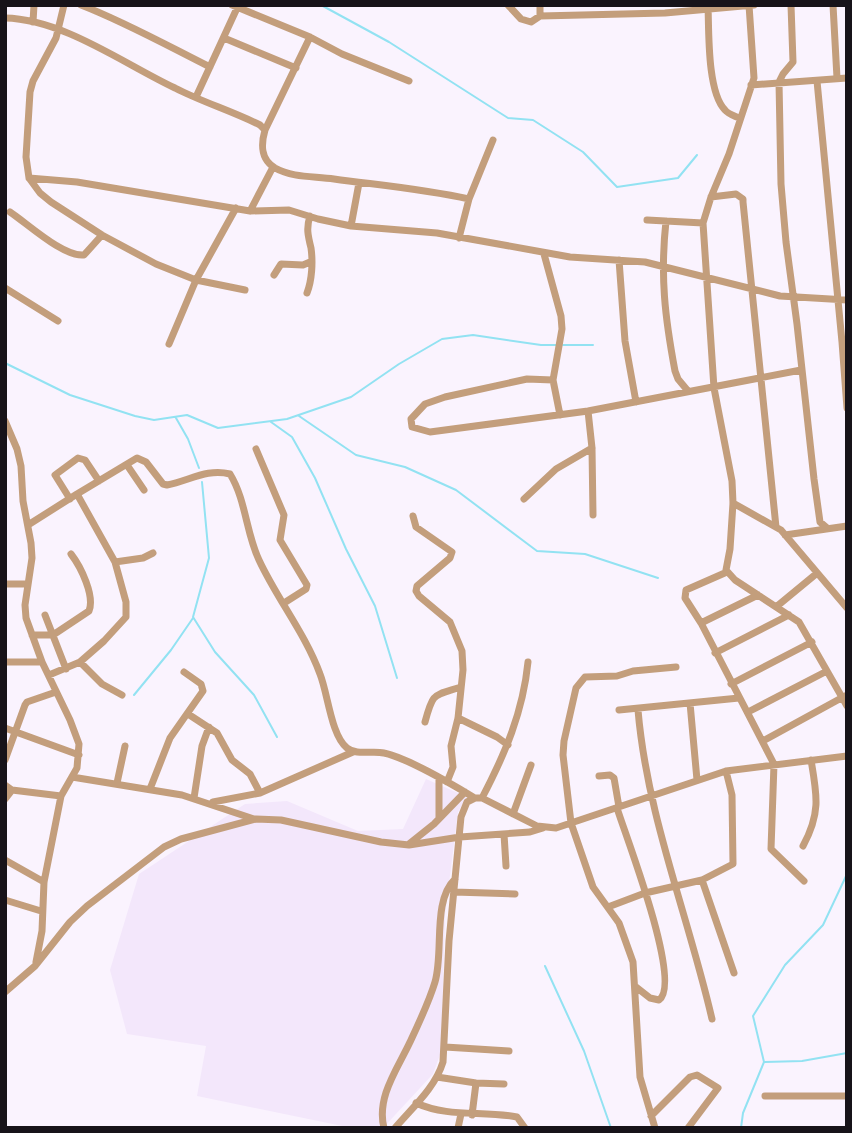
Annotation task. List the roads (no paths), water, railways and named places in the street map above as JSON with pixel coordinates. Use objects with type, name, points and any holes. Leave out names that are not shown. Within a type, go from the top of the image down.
[{"type":"street","points":[[33,22],[34,5]]},
{"type":"street","points":[[64,5],[58,31],[30,92],[26,157],[29,178],[51,202],[102,235],[156,264],[196,280],[245,290]]},
{"type":"street","points":[[80,5],[129,26],[210,67]]},
{"type":"street","points":[[508,5],[521,19],[531,22],[540,16],[751,5],[755,69],[704,223],[714,388],[732,481],[733,503],[727,572]]},
{"type":"street","points":[[540,5],[540,16]]},
{"type":"street","points":[[581,5],[581,14]]},
{"type":"street","points":[[791,5],[793,62],[779,82],[781,184],[820,522],[814,531]]},
{"type":"street","points":[[833,5],[836,78]]},
{"type":"street","points":[[196,97],[236,6],[409,81]]},
{"type":"street","points":[[708,7],[713,80],[717,95],[724,109],[739,118]]},
{"type":"street","points":[[5,18],[33,22],[110,52],[176,89],[250,120],[265,130]]},
{"type":"street","points":[[310,37],[265,130],[261,149],[273,167],[295,175],[469,199]]},
{"type":"street","points":[[224,38],[296,68]]},
{"type":"street","points":[[751,85],[847,78]]},
{"type":"street","points":[[817,81],[847,408]]},
{"type":"street","points":[[460,238],[469,199],[493,140]]},
{"type":"street","points":[[250,211],[273,167]]},
{"type":"street","points":[[29,178],[77,182],[250,211],[289,209],[351,226],[427,232],[544,254],[662,266],[780,296],[847,300]]},
{"type":"street","points":[[351,226],[359,183]]},
{"type":"street","points":[[711,197],[736,194],[743,199],[776,527]]},
{"type":"street","points":[[169,344],[196,280],[236,208]]},
{"type":"street","points":[[10,212],[78,256],[84,256],[102,235]]},
{"type":"street","points":[[307,293],[310,285],[311,248],[306,230],[310,216]]},
{"type":"street","points":[[647,220],[704,223]]},
{"type":"street","points":[[666,221],[662,266],[666,315],[675,371],[688,391]]},
{"type":"street","points":[[544,254],[562,329],[553,380],[560,415]]},
{"type":"street","points":[[619,260],[625,341],[636,402]]},
{"type":"street","points":[[274,275],[281,264],[303,265],[310,262]]},
{"type":"street","points":[[5,288],[58,321]]},
{"type":"street","points":[[553,380],[527,379],[445,397],[425,404],[411,419],[412,424],[417,430],[430,432],[560,415],[801,370]]},
{"type":"street","points":[[588,411],[593,448],[593,515]]},
{"type":"street","points":[[5,421],[21,466],[23,501],[32,558],[27,584],[26,618],[42,662],[77,735],[79,755],[77,768],[61,796],[44,881],[42,930],[36,966]]},
{"type":"street","points":[[524,499],[556,469],[593,448]]},
{"type":"street","points":[[256,449],[284,515],[280,540],[307,585],[306,589],[284,603]]},
{"type":"street","points":[[49,675],[80,662],[126,617],[125,602],[114,562],[74,497],[55,475],[78,458],[85,460],[99,481]]},
{"type":"street","points":[[28,525],[141,458],[163,484],[167,485],[209,472],[230,474],[243,505],[258,560],[320,672],[338,736],[345,747],[353,752]]},
{"type":"street","points":[[127,465],[144,490]]},
{"type":"street","points":[[733,503],[785,535],[847,608]]},
{"type":"street","points":[[413,516],[416,527],[452,552],[450,558],[417,586],[416,591],[443,615],[456,632],[462,651],[458,718],[451,746],[453,767],[447,782]]},
{"type":"street","points":[[820,522],[827,528]]},
{"type":"street","points":[[785,535],[847,526]]},
{"type":"street","points":[[114,562],[144,558],[153,553]]},
{"type":"street","points":[[32,635],[52,635],[85,615],[92,605],[71,554]]},
{"type":"street","points":[[727,572],[799,622],[845,696],[847,706]]},
{"type":"street","points":[[727,572],[684,593],[774,764],[771,849],[804,881]]},
{"type":"street","points":[[776,607],[816,574]]},
{"type":"street","points":[[5,584],[27,584]]},
{"type":"street","points":[[701,624],[758,595]]},
{"type":"street","points":[[45,615],[66,669]]},
{"type":"street","points":[[715,653],[789,615]]},
{"type":"street","points":[[731,684],[812,642]]},
{"type":"street","points":[[5,662],[42,662]]},
{"type":"street","points":[[80,662],[102,684],[122,695]]},
{"type":"street","points":[[395,1128],[438,1077],[443,1062],[455,879],[464,805],[479,798],[508,745],[521,706],[528,662]]},
{"type":"street","points":[[656,1128],[640,1077],[633,962],[619,923],[593,887],[571,823],[563,755],[576,688],[585,677],[617,676],[633,671],[676,667]]},
{"type":"street","points":[[748,712],[827,671]]},
{"type":"street","points":[[150,789],[170,738],[203,691],[203,687],[184,672]]},
{"type":"street","points":[[425,722],[431,700],[436,695],[461,687]]},
{"type":"street","points":[[5,760],[27,702],[57,692]]},
{"type":"street","points":[[763,741],[845,696]]},
{"type":"street","points":[[619,710],[738,698]]},
{"type":"street","points":[[690,703],[697,780]]},
{"type":"street","points":[[638,709],[650,796],[705,984],[712,1019]]},
{"type":"street","points":[[188,714],[217,733],[232,760],[256,781],[260,793]]},
{"type":"street","points":[[458,718],[508,745]]},
{"type":"street","points":[[194,798],[202,746],[209,727]]},
{"type":"street","points":[[5,728],[79,755]]},
{"type":"street","points":[[117,783],[125,746]]},
{"type":"street","points":[[209,803],[260,793],[353,752],[384,753],[543,828]]},
{"type":"street","points":[[72,777],[194,798],[256,819],[282,820],[381,842],[409,845],[460,837],[530,832],[571,823],[726,771],[847,757]]},
{"type":"street","points":[[803,846],[814,825],[817,808],[811,760]]},
{"type":"street","points":[[513,814],[531,765]]},
{"type":"street","points":[[608,907],[645,892],[702,880],[733,864],[732,795],[726,771]]},
{"type":"street","points":[[599,776],[610,775],[614,778],[618,808],[664,959],[665,993],[659,1000],[653,999],[635,986]]},
{"type":"street","points":[[439,778],[439,817]]},
{"type":"street","points":[[5,799],[8,788],[61,796]]},
{"type":"street","points":[[409,845],[429,830],[465,792]]},
{"type":"street","points":[[5,992],[36,966],[70,922],[87,906],[164,847],[181,839],[256,819]]},
{"type":"street","points":[[504,834],[506,866]]},
{"type":"street","points":[[5,860],[44,881]]},
{"type":"street","points":[[384,1128],[382,1120],[385,1100],[392,1078],[409,1045],[435,981],[443,903],[447,887],[455,879]]},
{"type":"street","points":[[702,880],[734,974]]},
{"type":"street","points":[[454,892],[515,894]]},
{"type":"street","points":[[5,900],[41,911]]},
{"type":"street","points":[[445,1047],[509,1051]]},
{"type":"street","points":[[651,1116],[690,1077],[697,1075],[718,1088],[688,1128]]},
{"type":"street","points":[[438,1077],[504,1084]]},
{"type":"street","points":[[472,1115],[476,1083]]},
{"type":"street","points":[[765,1096],[847,1096]]},
{"type":"street","points":[[416,1104],[437,1111],[517,1117],[525,1128]]},
{"type":"street","points":[[458,1128],[461,1114]]},
{"type":"waterway","points":[[321,5],[389,42],[508,118],[533,120],[583,152],[617,187],[678,178],[697,155]]},
{"type":"waterway","points":[[5,363],[70,395],[135,416],[154,420],[187,415],[218,428],[287,419],[351,397],[442,339],[473,335],[557,345]]},
{"type":"waterway","points":[[563,345],[593,345]]},
{"type":"waterway","points":[[299,416],[356,455],[405,467],[456,490],[537,551],[585,554],[658,578]]},
{"type":"waterway","points":[[176,418],[188,439],[199,468]]},
{"type":"waterway","points":[[271,422],[292,437],[315,478],[375,606],[397,678]]},
{"type":"waterway","points":[[202,482],[209,558],[193,617],[215,652],[254,695],[277,737]]},
{"type":"waterway","points":[[134,695],[193,618]]},
{"type":"waterway","points":[[741,1128],[743,1113],[764,1062],[753,1016],[785,965],[823,925],[847,874]]},
{"type":"waterway","points":[[545,966],[584,1051],[611,1128]]},
{"type":"waterway","points":[[765,1062],[802,1061],[847,1053]]}]
